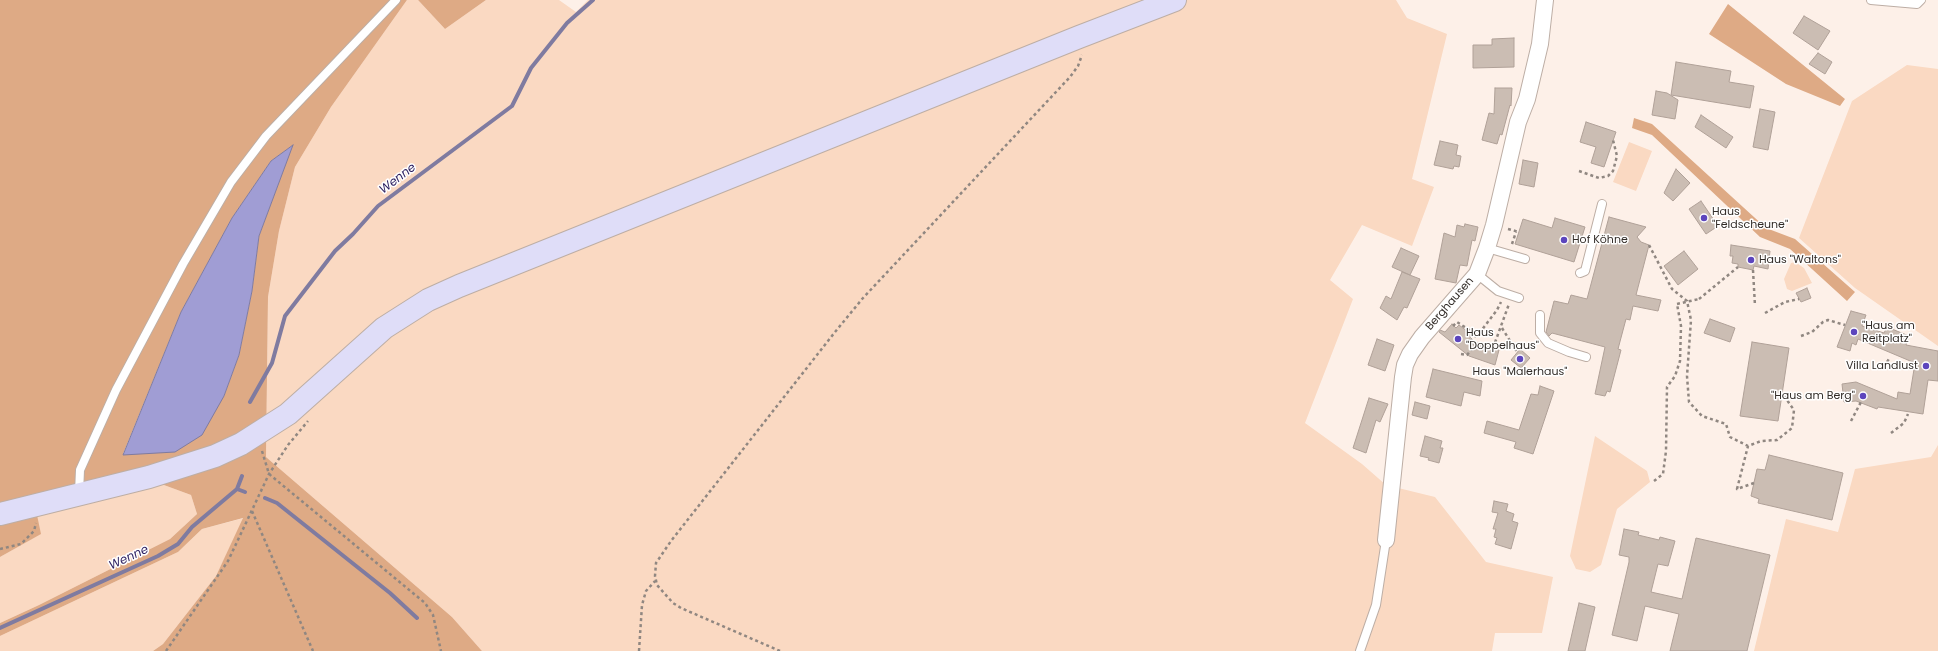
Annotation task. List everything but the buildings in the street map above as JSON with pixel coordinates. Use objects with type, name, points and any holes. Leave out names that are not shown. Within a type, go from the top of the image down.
[{"type":"street","points":[[0,514],[184,467],[215,456],[257,435],[288,414],[384,328],[428,300],[458,286],[1079,36],[1175,0]]},
{"type":"street","name":"Berghausen","points":[[1386,540],[1402,377],[1410,354],[1422,337],[1477,274],[1487,248],[1494,225],[1518,122],[1527,100],[1540,44],[1546,0]]},
{"type":"lane","points":[[79,494],[80,470],[109,404],[168,292],[231,182],[266,136],[396,0]]},
{"type":"lane","points":[[1871,0],[1917,4],[1922,0]]},
{"type":"lane","points":[[1580,274],[1585,271],[1602,204]]},
{"type":"lane","points":[[1487,248],[1525,259]]},
{"type":"lane","points":[[1477,274],[1512,296]]},
{"type":"lane","points":[[1540,315],[1540,333],[1548,343],[1569,352],[1586,356]]},
{"type":"lane","points":[[1360,651],[1376,604],[1386,540]]},
{"type":"path","points":[[780,651],[681,608],[666,597],[659,589],[655,581],[655,567],[660,556],[835,332],[864,298],[1070,77]]},
{"type":"path","points":[[1580,171],[1599,178],[1608,176],[1613,171],[1617,156],[1614,140]]},
{"type":"path","points":[[1649,245],[1672,290],[1687,301],[1691,320],[1687,376],[1689,402],[1702,416],[1726,424],[1730,437],[1748,446],[1761,441],[1777,440],[1792,428],[1794,410],[1782,393]]},
{"type":"path","points":[[1654,481],[1663,474],[1666,451],[1667,387],[1675,376],[1680,361],[1681,326],[1677,304],[1699,299],[1738,267]]},
{"type":"path","points":[[1753,270],[1755,306]]},
{"type":"path","points":[[1493,348],[1512,296]]},
{"type":"path","points":[[1461,354],[1467,355],[1472,349],[1471,340],[1477,335],[1497,310],[1512,296]]},
{"type":"path","points":[[1765,313],[1784,302],[1799,298]]},
{"type":"path","points":[[1801,336],[1812,332],[1823,322],[1828,320],[1845,325]]},
{"type":"path","points":[[1454,326],[1457,322],[1477,335]]},
{"type":"path","points":[[1501,327],[1517,352]]},
{"type":"path","points":[[1884,367],[1890,357]]},
{"type":"path","points":[[1894,368],[1914,368]]},
{"type":"path","points":[[1850,421],[1862,400]]},
{"type":"path","points":[[1890,433],[1904,423],[1908,414]]},
{"type":"path","points":[[166,651],[228,560],[269,474],[288,445],[310,418]]},
{"type":"path","points":[[257,435],[269,474],[425,603],[433,615],[441,651]]},
{"type":"path","points":[[1748,446],[1737,489],[1754,483]]},
{"type":"path","points":[[0,549],[21,544],[34,531],[37,526],[34,505]]},
{"type":"path","points":[[252,511],[313,651]]},
{"type":"path","points":[[639,651],[642,605],[646,591],[655,581]]},
{"type":"shaded area","points":[[0,0],[407,0],[331,107],[295,167],[279,231],[268,297],[266,457],[452,617],[482,651],[153,651],[163,644],[216,576],[243,518],[202,529],[178,552],[0,636],[0,623],[170,539],[197,514],[191,495],[153,481],[33,496],[41,534],[0,557]],"holes":[[[292,146],[259,236],[252,291],[239,355],[224,396],[123,454],[181,312],[232,218],[271,161]]]},
{"type":"shaded area","points":[[407,0],[418,0],[445,29],[486,0],[559,0],[576,12],[588,0],[1396,0],[1407,18],[1447,34],[1412,179],[1434,187],[1412,246],[1362,225],[1330,280],[1353,299],[1305,423],[1362,464],[1386,485],[1435,497],[1486,562],[1553,577],[1542,633],[1495,633],[1492,651],[482,651],[452,617],[266,457],[268,297],[279,231],[295,167],[331,107]]},
{"type":"shaded area","points":[[418,0],[486,0],[445,29]]},
{"type":"shaded area","points":[[1728,4],[1845,99],[1840,106],[1786,84],[1709,34]]},
{"type":"shaded area","points":[[1907,65],[1938,69],[1938,346],[1855,288],[1799,238],[1852,101]]},
{"type":"shaded area","points":[[1634,118],[1652,124],[1766,228],[1795,239],[1855,292],[1847,301],[1790,249],[1760,237],[1652,135],[1632,128]]},
{"type":"shaded area","points":[[1629,142],[1652,151],[1636,191],[1613,182]]},
{"type":"shaded area","points":[[293,145],[259,236],[252,291],[239,355],[224,396],[202,435],[175,452],[123,455],[181,312],[232,218],[271,161]]},
{"type":"shaded area","points":[[1795,262],[1804,268],[1812,283],[1792,291],[1787,289],[1784,279],[1791,263]]},
{"type":"shaded area","points":[[1595,436],[1647,471],[1650,482],[1617,509],[1601,565],[1590,572],[1576,569],[1570,556]]},
{"type":"shaded area","points":[[1938,445],[1938,651],[1754,651],[1786,519],[1838,532],[1855,469],[1931,457]]},
{"type":"shaded area","points":[[153,481],[191,495],[197,514],[170,539],[0,623],[0,557],[40,534],[33,495]]},
{"type":"shaded area","points":[[244,518],[216,576],[163,644],[153,651],[0,651],[0,636],[178,552],[202,529]]},
{"type":"waterway","name":"Wenne","points":[[250,402],[272,363],[285,316],[335,251],[353,234],[378,206],[512,106],[531,68],[567,23],[593,0]]},
{"type":"waterway","name":"Wenne","points":[[0,628],[158,556],[178,544],[192,527],[237,489],[242,476]]},
{"type":"waterway","points":[[237,489],[245,492]]},
{"type":"waterway","points":[[265,498],[277,503],[390,593],[417,618]]},
{"type":"place","name":"Haus \"Feldscheune\"","points":[[1704,218]]},
{"type":"place","name":"Hof Köhne","points":[[1564,240]]},
{"type":"place","name":"Haus \"Waltons\"","points":[[1751,260]]},
{"type":"place","name":"\"Haus am Reitplatz\"","points":[[1854,332]]},
{"type":"place","name":"Haus \"Doppelhaus\"","points":[[1458,339]]},
{"type":"place","name":"Haus \"Malerhaus\"","points":[[1520,359]]},
{"type":"place","name":"Villa Landlust","points":[[1926,366]]},
{"type":"place","name":"\"Haus am Berg\"","points":[[1863,396]]}]
